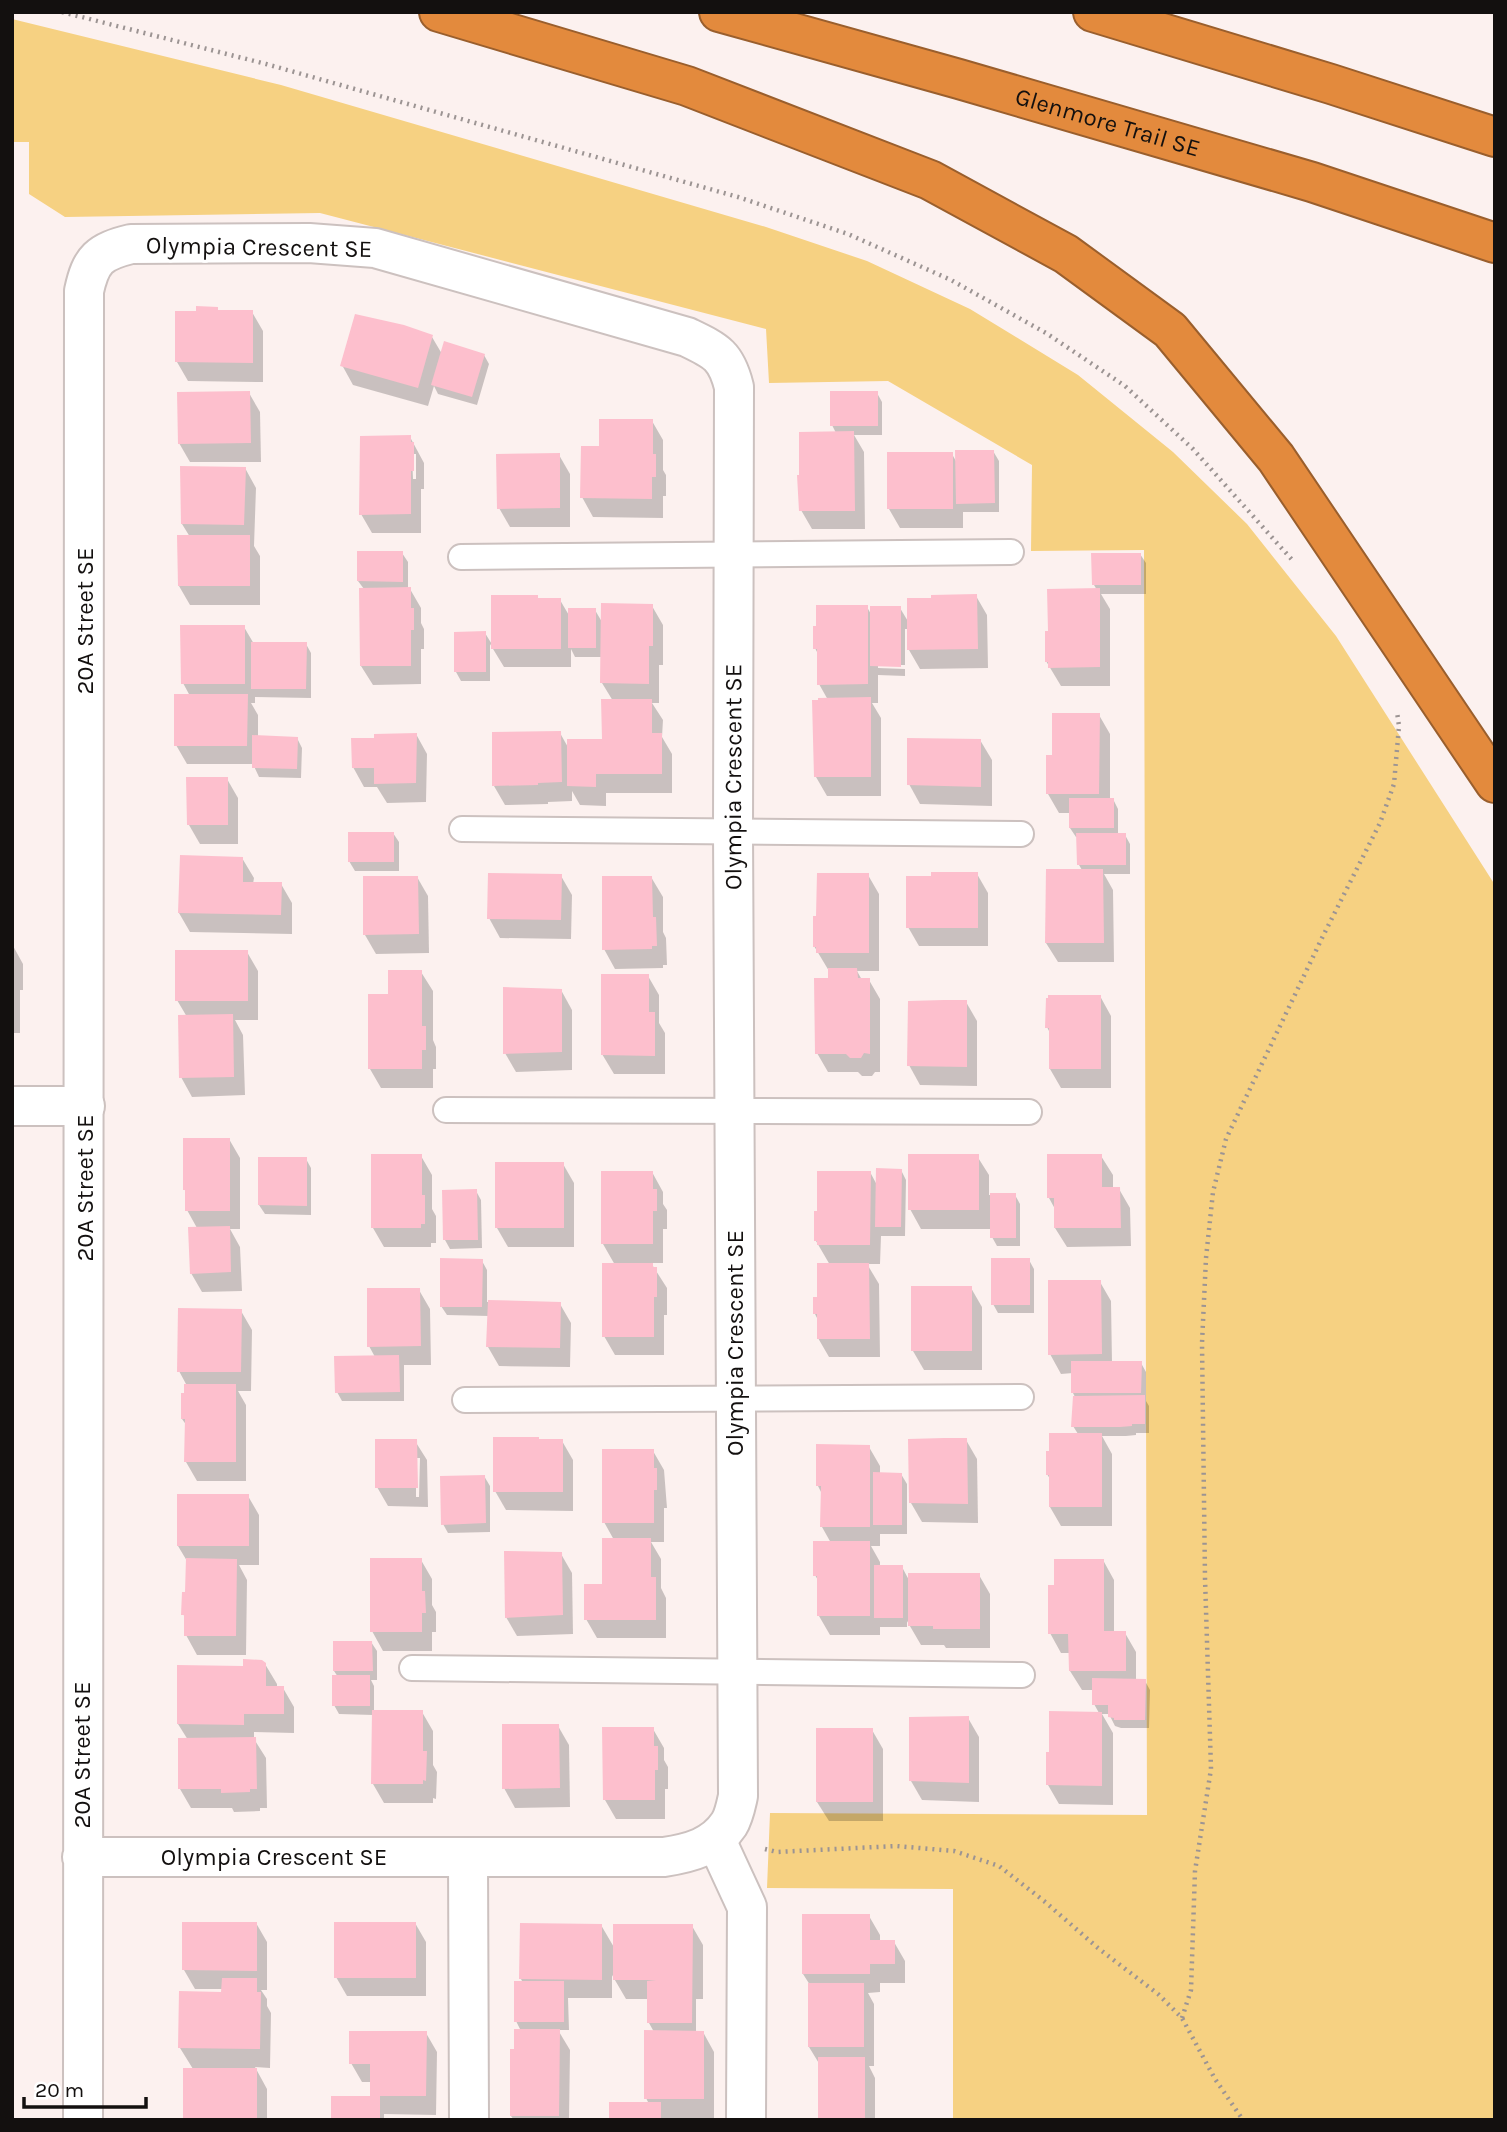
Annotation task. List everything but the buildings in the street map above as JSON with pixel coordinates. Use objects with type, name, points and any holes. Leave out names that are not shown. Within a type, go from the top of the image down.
[{"type":"highway","points":[[439,12],[687,86],[930,180],[1066,254],[1160,322],[1170,330],[1276,458],[1495,783]]},
{"type":"highway","name":"Glenmore Trail SE","points":[[719,12],[1312,181],[1495,243]]},
{"type":"highway","points":[[1093,12],[1495,137]]},
{"type":"street","name":"Olympia Crescent SE","points":[[82,1857],[664,1857],[690,1853],[716,1840],[731,1822],[738,1796],[733,831],[734,387],[729,369],[712,349],[687,337],[375,248],[309,243],[131,244],[112,249],[95,259]]},
{"type":"street","name":"20A Street SE","points":[[83,2120],[85,291],[95,259]]},
{"type":"street","points":[[12,1106],[85,1106]]},
{"type":"street","points":[[716,1840],[747,1907],[747,2120]]},
{"type":"street","points":[[468,1858],[469,2120]]},
{"type":"lane","points":[[461,557],[1012,552]]},
{"type":"lane","points":[[462,829],[1021,834]]},
{"type":"lane","points":[[446,1110],[1029,1112]]},
{"type":"lane","points":[[465,1399],[1021,1397]]},
{"type":"lane","points":[[412,1668],[1022,1675]]},
{"type":"path","points":[[62,12],[266,64],[738,197],[848,234],[951,280],[1046,332],[1125,386],[1193,449],[1296,565]]},
{"type":"path","points":[[1182,2018],[1191,1990],[1195,1871],[1211,1769],[1202,1343],[1206,1258],[1213,1192],[1226,1139],[1380,823],[1394,784],[1399,726],[1396,706]]},
{"type":"path","points":[[716,1840],[777,1852],[897,1846],[954,1851],[999,1866],[1158,1994],[1182,2018],[1215,2079],[1244,2120]]},
{"type":"shaded area","points":[[12,19],[281,85],[766,227],[867,261],[970,309],[1078,375],[1173,452],[1247,524],[1336,636],[1495,885],[1495,2120],[953,2120],[953,1889],[767,1888],[770,1813],[1147,1815],[1144,550],[1031,551],[1032,465],[888,381],[769,383],[766,329],[320,213],[65,217],[29,194],[29,142],[12,142]]}]
